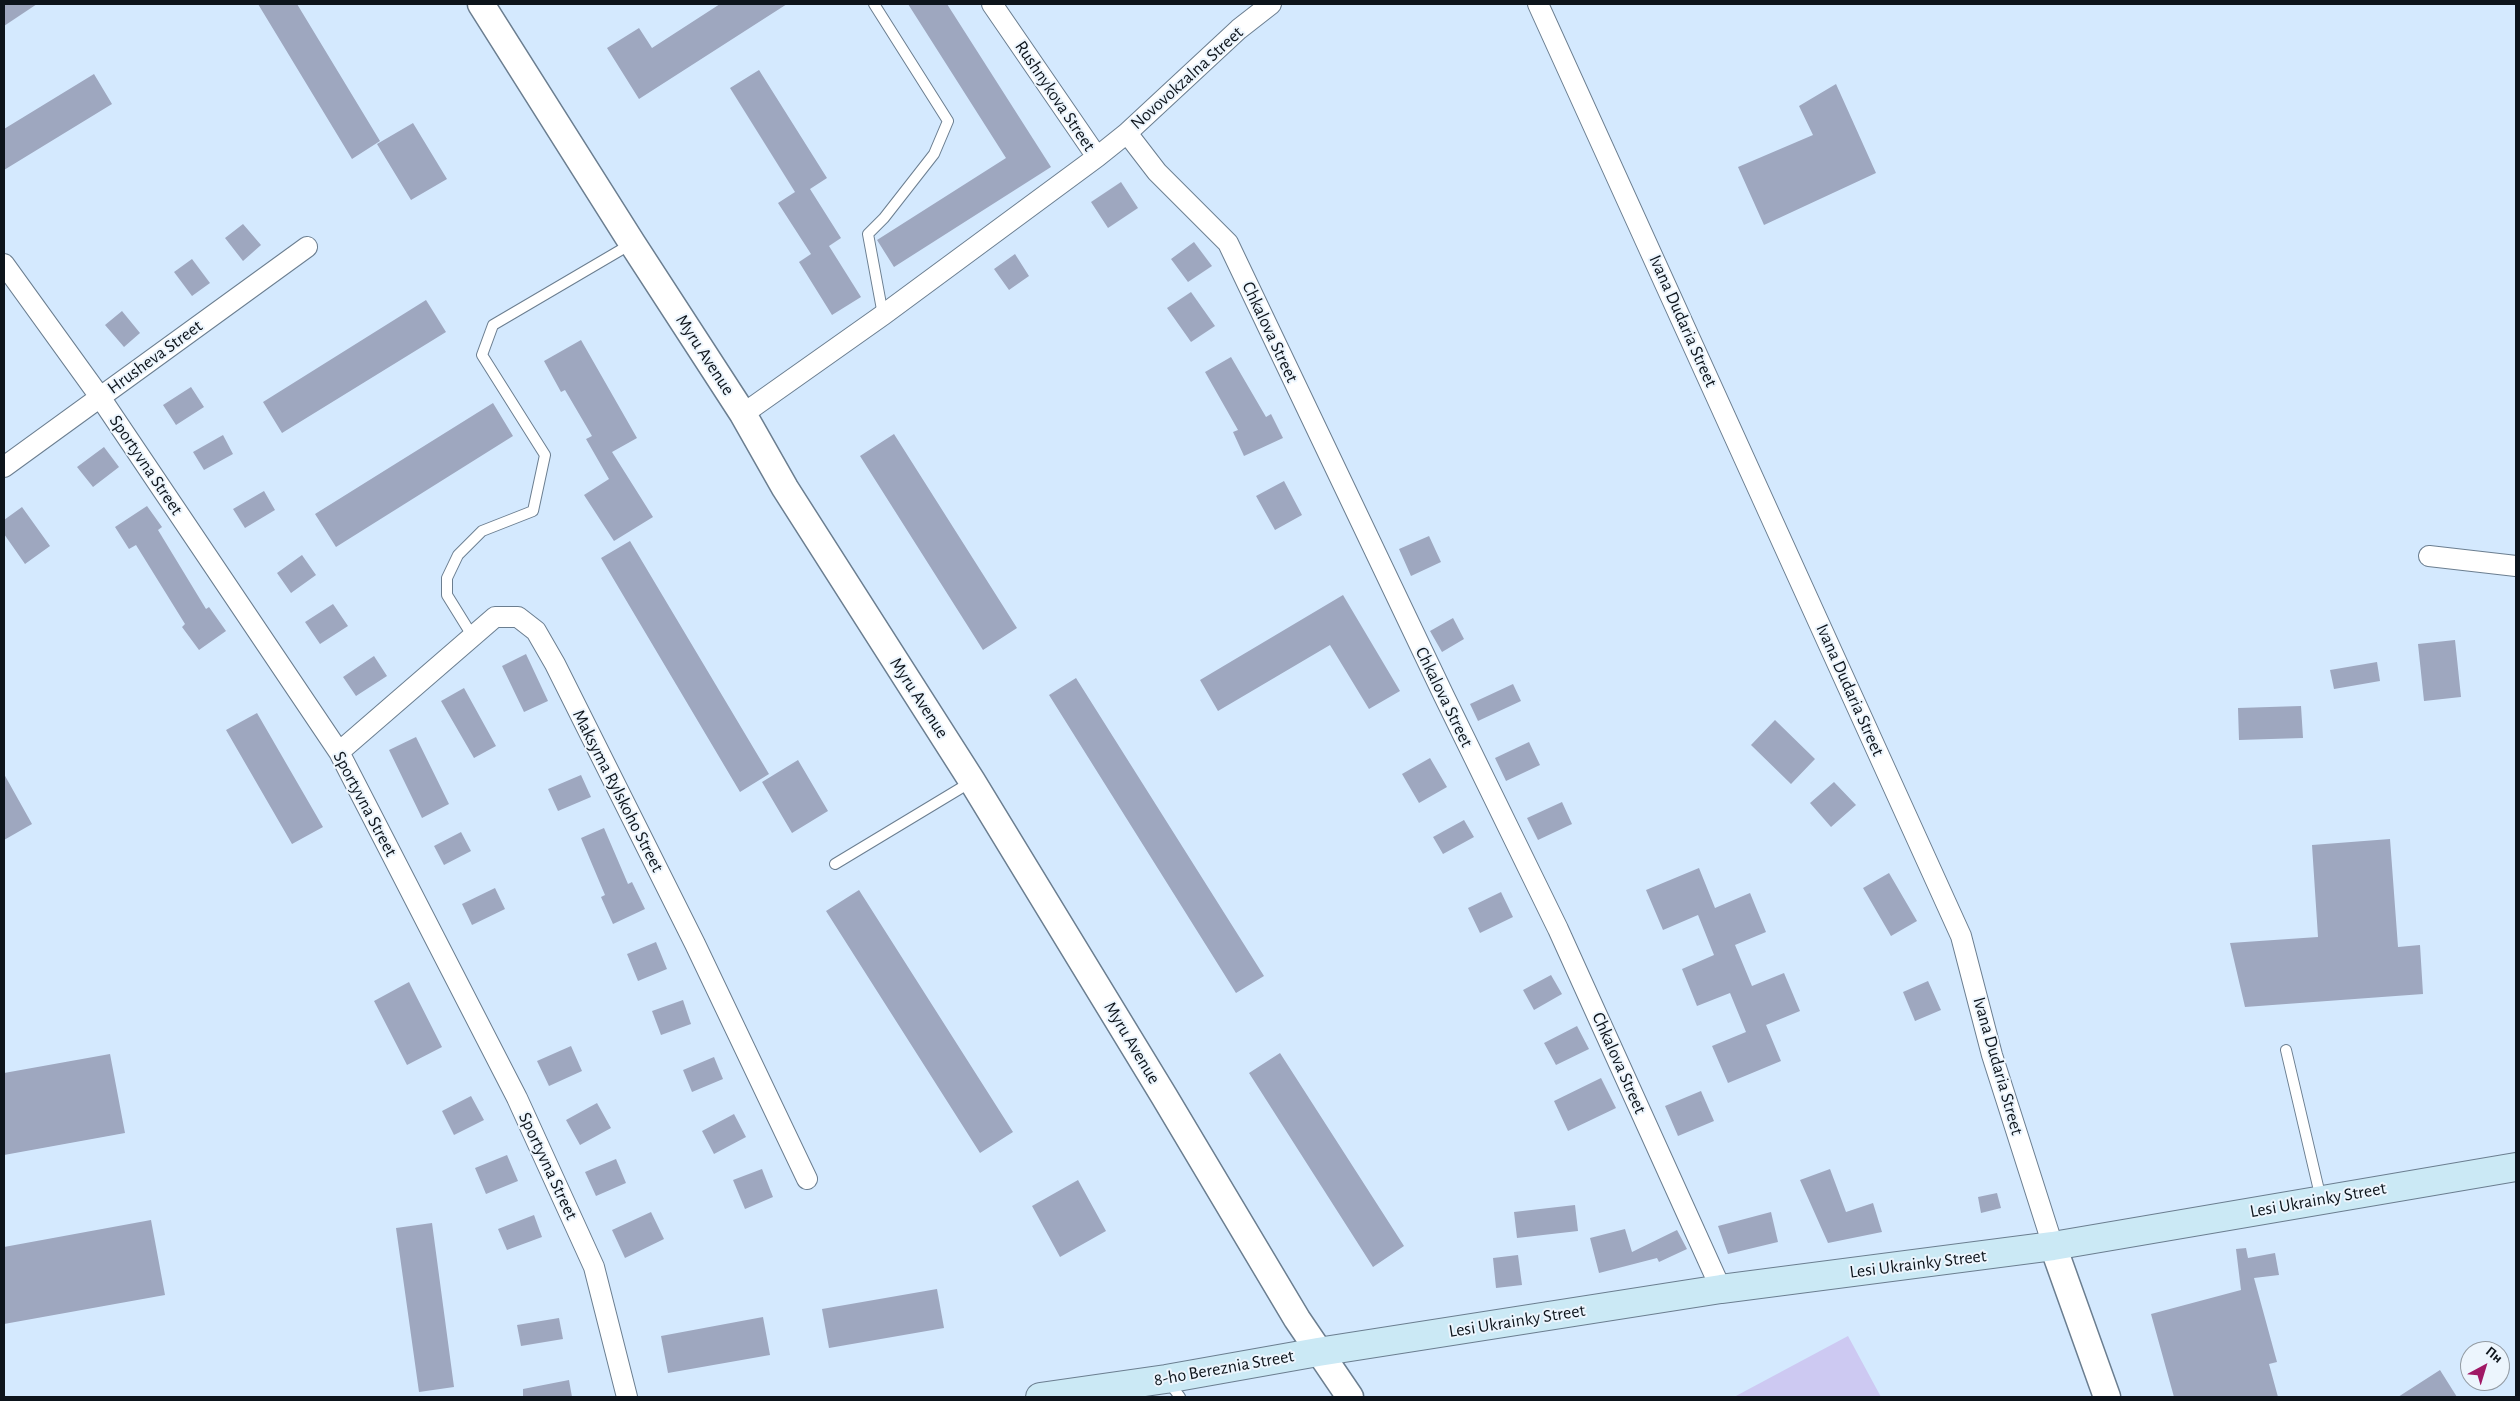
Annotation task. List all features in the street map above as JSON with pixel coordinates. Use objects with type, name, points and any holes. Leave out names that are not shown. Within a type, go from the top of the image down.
[{"type":"main road","name":"Lesi Ukrainky Street","points":[[1318,1352],[1721,1289],[2052,1246],[2516,1167]]},
{"type":"main road","name":"8-ho Bereznia Street","points":[[1040,1397],[1173,1388],[1318,1352]]},
{"type":"street","name":"Myru Avenue","points":[[481,4],[632,244],[743,414],[785,488],[972,781],[1318,1352],[1350,1397]]},
{"type":"street","name":"Rushnykova Street","points":[[992,4],[1097,157],[1127,133]]},
{"type":"street","name":"Novovokzalna Street","points":[[1127,133],[1239,30],[1271,4]]},
{"type":"street","name":"Ivana Dudaria Street","points":[[1538,4],[1961,936],[1992,1055],[2052,1246],[2107,1397]]},
{"type":"street","name":"Chkalova Street","points":[[1127,133],[1157,172],[1228,243],[1444,696],[1558,929],[1721,1289]]},
{"type":"street","points":[[743,414],[884,315],[1097,157]]},
{"type":"street","name":"Hrusheva Street","points":[[4,467],[307,247]]},
{"type":"street","name":"Sportyvna Street","points":[[4,264],[100,397],[339,752],[517,1098],[594,1267],[627,1397]]},
{"type":"street","points":[[2429,556],[2516,566]]},
{"type":"street","name":"Maksyma Rylskoho Street","points":[[339,752],[495,617],[518,617],[536,631],[555,664],[695,944],[807,1180]]},
{"type":"lane","points":[[874,4],[948,121],[934,154],[884,218],[868,234],[884,315]]},
{"type":"lane","points":[[473,637],[447,595],[447,578],[458,555],[482,531],[533,511],[545,455],[482,354],[493,325],[632,244]]},
{"type":"lane","points":[[835,864],[972,781]]},
{"type":"lane","points":[[2286,1050],[2321,1200]]},
{"type":"shaded area","points":[[1848,1336],[1881,1397],[1734,1397]]},
{"type":"building","points":[[4,4],[37,4],[4,26]]},
{"type":"building","points":[[258,4],[297,4],[380,141],[352,159]]},
{"type":"building","points":[[720,4],[787,4],[639,99],[607,48],[639,28],[652,48]]},
{"type":"building","points":[[908,4],[947,4],[1051,167],[894,267],[877,240],[1006,158]]},
{"type":"building","points":[[759,70],[827,178],[810,189],[841,238],[829,246],[861,297],[832,315],[799,262],[811,254],[778,203],[795,192],[730,88]]},
{"type":"building","points":[[94,74],[112,104],[4,170],[4,129]]},
{"type":"building","points":[[1836,84],[1876,173],[1764,225],[1738,167],[1813,135],[1799,106]]},
{"type":"building","points":[[413,123],[447,179],[411,200],[377,144]]},
{"type":"building","points":[[1121,182],[1138,208],[1108,228],[1091,202]]},
{"type":"building","points":[[243,224],[261,245],[243,261],[225,238]]},
{"type":"building","points":[[1194,242],[1212,266],[1188,282],[1171,259]]},
{"type":"building","points":[[1015,254],[1029,276],[1009,290],[994,269]]},
{"type":"building","points":[[192,259],[210,283],[192,296],[174,272]]},
{"type":"building","points":[[1191,292],[1215,326],[1191,342],[1167,308]]},
{"type":"building","points":[[426,300],[446,332],[282,433],[263,402]]},
{"type":"building","points":[[122,311],[140,333],[124,347],[105,325]]},
{"type":"building","points":[[581,340],[637,438],[612,452],[653,517],[614,541],[584,495],[609,479],[586,439],[592,436],[565,390],[561,392],[544,361]]},
{"type":"building","points":[[1231,357],[1266,417],[1271,414],[1283,438],[1244,456],[1233,432],[1238,430],[1205,372]]},
{"type":"building","points":[[191,387],[204,407],[176,425],[163,405]]},
{"type":"building","points":[[493,403],[513,436],[336,547],[315,514]]},
{"type":"building","points":[[894,434],[1017,628],[983,650],[860,456]]},
{"type":"building","points":[[223,435],[233,454],[204,470],[193,452]]},
{"type":"building","points":[[104,447],[119,467],[93,487],[77,467]]},
{"type":"building","points":[[1284,481],[1302,515],[1275,530],[1256,496]]},
{"type":"building","points":[[264,491],[275,510],[245,528],[233,509]]},
{"type":"building","points":[[147,506],[162,527],[158,530],[206,609],[209,607],[226,631],[199,650],[182,627],[185,624],[136,545],[129,549],[115,527]]},
{"type":"building","points":[[22,507],[50,546],[25,564],[4,534],[4,520]]},
{"type":"building","points":[[1429,536],[1441,562],[1411,576],[1399,549]]},
{"type":"building","points":[[630,541],[769,774],[740,792],[601,558]]},
{"type":"building","points":[[302,555],[316,575],[291,593],[277,573]]},
{"type":"building","points":[[1343,595],[1400,691],[1369,709],[1330,645],[1218,711],[1200,680]]},
{"type":"building","points":[[333,604],[348,626],[320,644],[305,622]]},
{"type":"building","points":[[1453,618],[1464,639],[1442,652],[1430,631]]},
{"type":"building","points":[[2455,640],[2461,697],[2424,701],[2418,644]]},
{"type":"building","points":[[526,654],[548,701],[524,712],[502,666]]},
{"type":"building","points":[[374,656],[387,676],[356,696],[343,677]]},
{"type":"building","points":[[2377,662],[2380,681],[2334,689],[2330,670]]},
{"type":"building","points":[[1076,678],[1264,976],[1236,993],[1049,695]]},
{"type":"building","points":[[1513,684],[1521,701],[1478,721],[1470,704]]},
{"type":"building","points":[[464,688],[496,746],[474,758],[441,701]]},
{"type":"building","points":[[2301,706],[2303,738],[2239,740],[2238,708]]},
{"type":"building","points":[[257,713],[323,827],[292,844],[226,730]]},
{"type":"building","points":[[1775,720],[1815,759],[1791,784],[1751,745]]},
{"type":"building","points":[[416,737],[449,804],[422,818],[389,750]]},
{"type":"building","points":[[1529,742],[1540,765],[1506,781],[1495,758]]},
{"type":"building","points":[[1430,758],[1447,787],[1419,803],[1402,774]]},
{"type":"building","points":[[798,760],[828,811],[792,833],[762,782]]},
{"type":"building","points":[[4,774],[32,824],[4,840]]},
{"type":"building","points":[[581,775],[591,797],[558,811],[548,789]]},
{"type":"building","points":[[1834,782],[1856,805],[1831,827],[1810,803]]},
{"type":"building","points":[[1562,802],[1572,824],[1538,840],[1527,818]]},
{"type":"building","points":[[1464,820],[1474,837],[1443,854],[1433,837]]},
{"type":"building","points":[[604,828],[628,884],[632,882],[645,909],[613,924],[601,897],[605,895],[581,838]]},
{"type":"building","points":[[461,832],[471,851],[444,865],[434,846]]},
{"type":"building","points":[[2390,839],[2398,947],[2420,945],[2423,994],[2245,1007],[2230,943],[2318,937],[2312,845]]},
{"type":"building","points":[[1699,868],[1715,908],[1750,893],[1766,932],[1735,945],[1752,986],[1784,973],[1800,1011],[1766,1025],[1781,1061],[1728,1083],[1712,1046],[1746,1032],[1730,993],[1697,1006],[1682,969],[1714,955],[1698,915],[1663,930],[1646,890]]},
{"type":"building","points":[[1889,873],[1917,921],[1891,936],[1863,888]]},
{"type":"building","points":[[495,888],[505,909],[472,925],[462,904]]},
{"type":"building","points":[[859,890],[1013,1132],[980,1153],[826,911]]},
{"type":"building","points":[[1501,892],[1513,917],[1480,933],[1468,908]]},
{"type":"building","points":[[656,942],[667,969],[638,981],[627,954]]},
{"type":"building","points":[[1551,975],[1562,994],[1534,1010],[1523,990]]},
{"type":"building","points":[[1928,981],[1941,1010],[1915,1021],[1903,992]]},
{"type":"building","points":[[409,982],[442,1047],[407,1065],[374,1001]]},
{"type":"building","points":[[683,1000],[691,1024],[661,1035],[652,1011]]},
{"type":"building","points":[[1577,1026],[1589,1049],[1556,1065],[1544,1043]]},
{"type":"building","points":[[571,1046],[582,1071],[549,1086],[537,1061]]},
{"type":"building","points":[[1280,1053],[1404,1246],[1373,1267],[1249,1073]]},
{"type":"building","points":[[110,1054],[125,1133],[4,1155],[4,1073]]},
{"type":"building","points":[[714,1057],[723,1079],[692,1092],[683,1070]]},
{"type":"building","points":[[1601,1078],[1616,1108],[1568,1131],[1554,1101]]},
{"type":"building","points":[[1701,1091],[1714,1121],[1678,1136],[1665,1106]]},
{"type":"building","points":[[471,1096],[484,1120],[454,1135],[442,1111]]},
{"type":"building","points":[[597,1103],[611,1128],[580,1145],[566,1120]]},
{"type":"building","points":[[734,1114],[746,1137],[714,1154],[702,1131]]},
{"type":"building","points":[[507,1155],[518,1181],[486,1194],[475,1168]]},
{"type":"building","points":[[616,1159],[626,1183],[596,1196],[585,1172]]},
{"type":"building","points":[[762,1169],[773,1197],[745,1209],[733,1180]]},
{"type":"building","points":[[1830,1169],[1846,1212],[1873,1203],[1882,1232],[1828,1243],[1800,1180]]},
{"type":"building","points":[[1078,1180],[1106,1231],[1060,1257],[1032,1206]]},
{"type":"building","points":[[1997,1193],[2001,1208],[1981,1213],[1978,1197]]},
{"type":"building","points":[[1575,1205],[1578,1231],[1517,1238],[1514,1212]]},
{"type":"building","points":[[651,1212],[664,1239],[625,1258],[612,1230]]},
{"type":"building","points":[[1771,1212],[1778,1242],[1728,1254],[1718,1226]]},
{"type":"building","points":[[534,1215],[542,1237],[507,1250],[498,1229]]},
{"type":"building","points":[[151,1220],[165,1295],[4,1324],[4,1247]]},
{"type":"building","points":[[432,1223],[454,1387],[419,1392],[396,1228]]},
{"type":"building","points":[[1625,1229],[1632,1252],[1677,1230],[1687,1249],[1659,1262],[1657,1258],[1599,1273],[1590,1238]]},
{"type":"building","points":[[2246,1248],[2248,1258],[2275,1253],[2279,1275],[2254,1278],[2277,1362],[2269,1364],[2278,1397],[2174,1397],[2151,1314],[2241,1290],[2236,1249]]},
{"type":"building","points":[[1518,1255],[1522,1285],[1496,1288],[1493,1258]]},
{"type":"building","points":[[937,1289],[944,1328],[829,1348],[822,1309]]},
{"type":"building","points":[[763,1317],[770,1355],[668,1373],[661,1336]]},
{"type":"building","points":[[559,1318],[563,1339],[521,1346],[517,1325]]},
{"type":"building","points":[[2440,1370],[2457,1397],[2398,1397]]},
{"type":"building","points":[[569,1380],[572,1397],[523,1397],[523,1389]]}]
